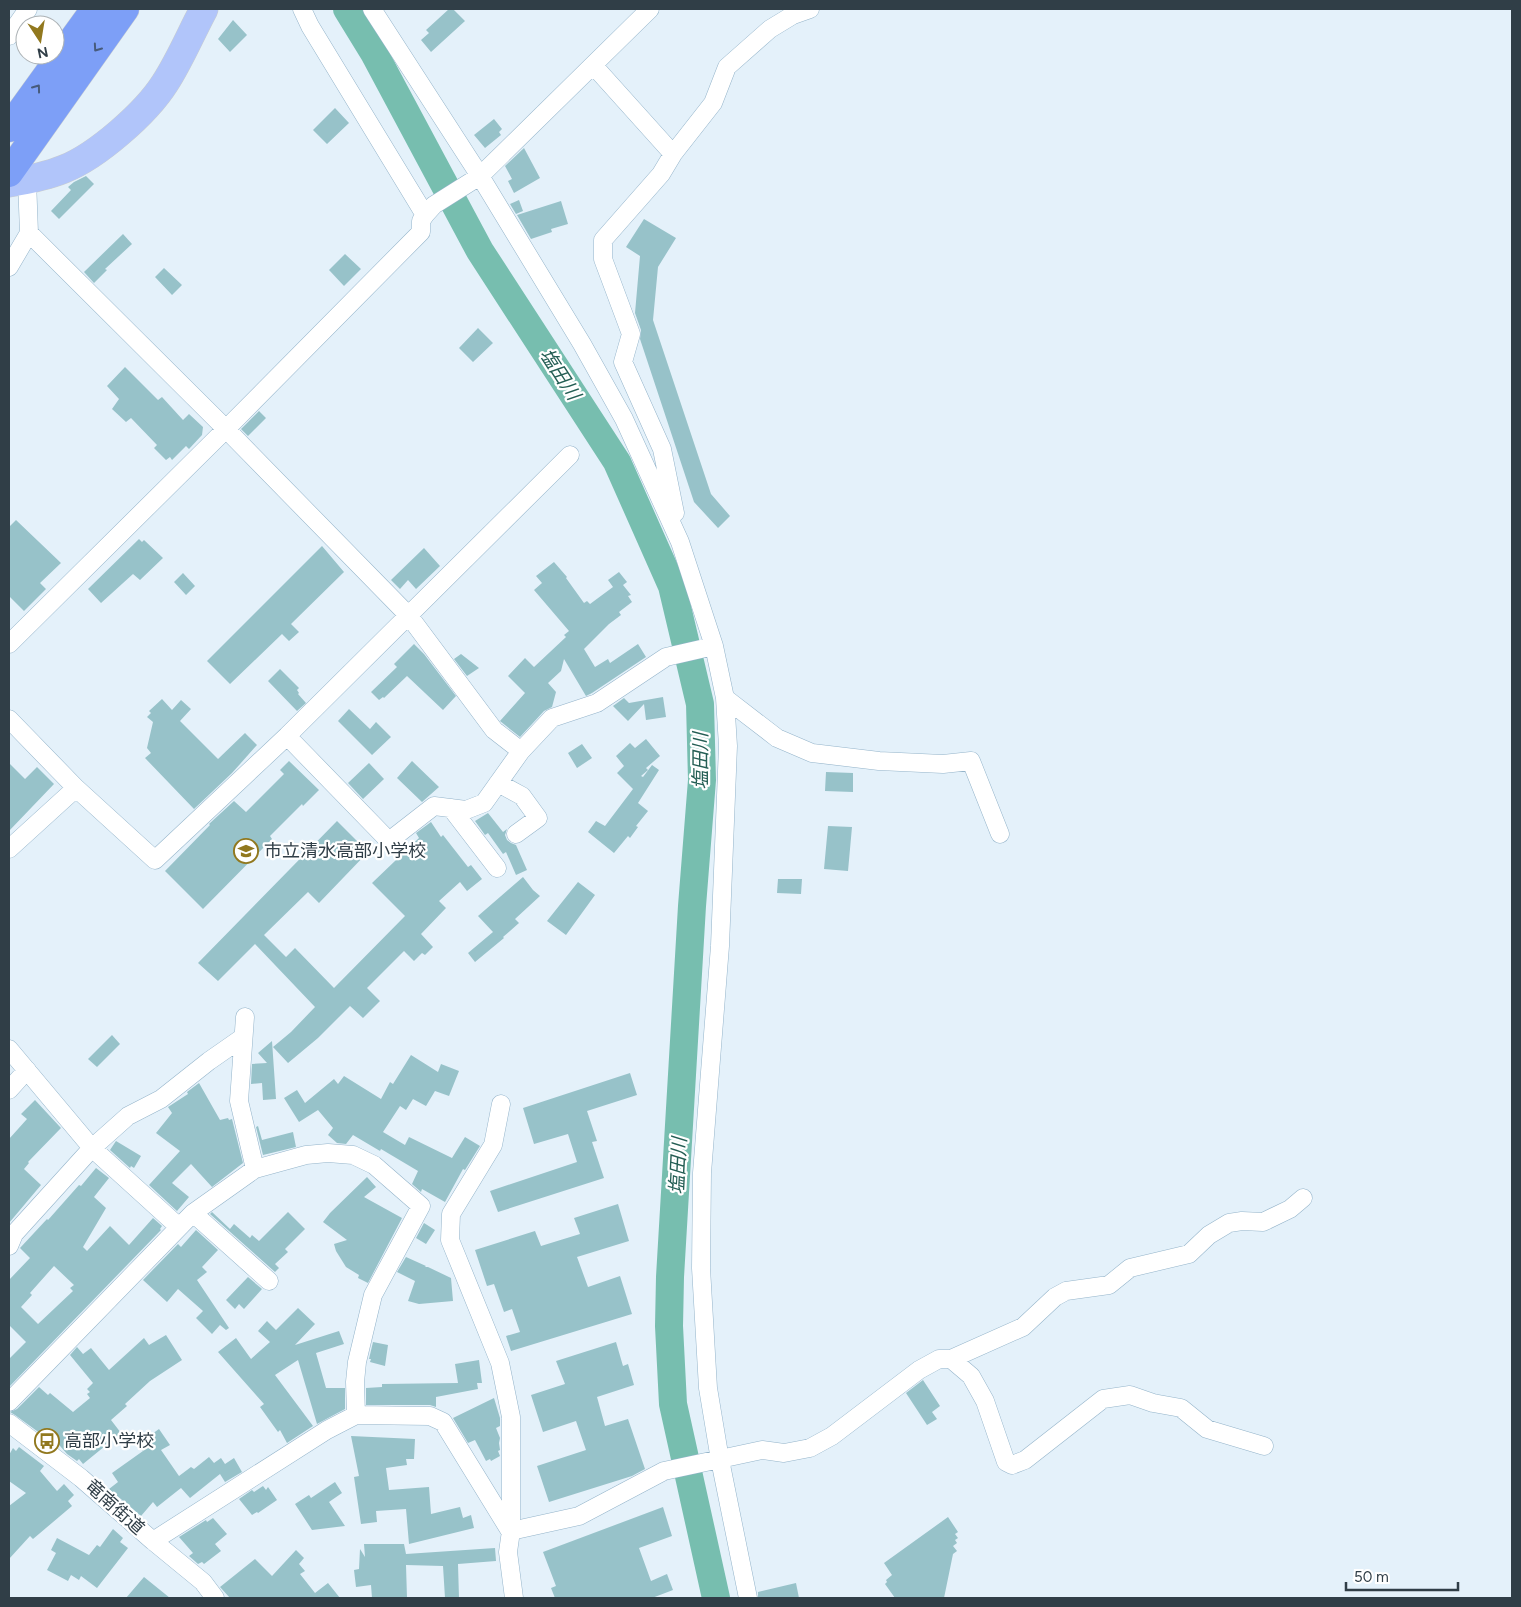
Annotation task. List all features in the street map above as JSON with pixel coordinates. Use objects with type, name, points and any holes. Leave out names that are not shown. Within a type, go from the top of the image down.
[{"type":"highway","points":[[9,128],[94,9]]},
{"type":"highway","points":[[15,174],[125,9]]},
{"type":"main road","points":[[15,174],[65,169],[94,153],[134,120],[165,84],[204,9]]},
{"type":"street","points":[[9,36],[28,9]]},
{"type":"street","points":[[302,9],[310,26],[429,210]]},
{"type":"street","points":[[372,9],[582,344],[624,419],[680,542]]},
{"type":"street","points":[[9,644],[421,232],[421,221],[429,210],[479,178],[650,9]]},
{"type":"street","points":[[748,1598],[715,1460],[708,1388],[701,1268],[702,1173],[720,946],[728,746],[725,698],[680,542],[662,449],[623,362],[631,334],[603,259],[603,240],[661,174],[673,154],[713,103],[727,67],[770,29],[793,15],[810,9]]},
{"type":"street","points":[[593,65],[673,154]]},
{"type":"street","points":[[15,174],[29,232],[409,616],[494,730],[521,751]]},
{"type":"street","points":[[9,267],[29,232]]},
{"type":"street","points":[[9,719],[76,788],[154,860],[287,736],[570,455]]},
{"type":"street","points":[[287,736],[389,842],[434,806],[466,810],[484,803],[521,751],[552,718],[597,703],[666,657],[710,647]]},
{"type":"street","points":[[725,698],[777,738],[812,753],[898,762],[943,764],[971,761],[1000,834]]},
{"type":"street","points":[[498,783],[522,796],[538,818],[516,834]]},
{"type":"street","points":[[9,849],[76,788]]},
{"type":"street","points":[[451,808],[497,868]]},
{"type":"street","points":[[245,1016],[239,1101],[255,1169]]},
{"type":"street","points":[[9,1246],[14,1234],[92,1148],[128,1116],[161,1099],[209,1060],[242,1038]]},
{"type":"street","points":[[9,1049],[92,1148],[179,1227]]},
{"type":"street","points":[[9,1090],[27,1070]]},
{"type":"street","points":[[501,1104],[493,1145],[451,1214],[450,1240],[500,1363],[510,1417],[511,1531],[508,1552],[514,1598]]},
{"type":"street","points":[[9,1402],[193,1213],[255,1169],[306,1155],[328,1153],[353,1155],[374,1165],[421,1206],[373,1295],[357,1362],[355,1382],[356,1415]]},
{"type":"street","points":[[511,1531],[579,1516],[664,1471],[762,1450],[784,1453],[810,1448],[832,1436],[919,1370],[939,1359],[951,1359],[1024,1327],[1055,1297],[1066,1291],[1110,1285],[1130,1268],[1189,1254],[1209,1235],[1229,1223],[1242,1221],[1263,1222],[1290,1209],[1303,1198]]},
{"type":"street","points":[[193,1213],[269,1281]]},
{"type":"street","points":[[951,1359],[971,1376],[985,1401],[1006,1462],[1012,1464],[1025,1460],[1103,1399],[1130,1396],[1180,1408],[1206,1429],[1264,1446]]},
{"type":"street","points":[[153,1541],[327,1430],[356,1415],[430,1416],[443,1422],[511,1531]]},
{"type":"street","name":"竜南街道","points":[[9,1423],[82,1478],[153,1541],[204,1582],[215,1598]]},
{"type":"building","points":[[449,9],[453,9],[465,21],[431,52],[421,40],[429,33],[426,30]]},
{"type":"building","points":[[233,20],[247,35],[230,52],[218,39]]},
{"type":"building","points":[[335,108],[349,123],[327,144],[313,130]]},
{"type":"building","points":[[494,119],[502,129],[499,132],[501,135],[485,148],[474,135]]},
{"type":"building","points":[[524,148],[540,178],[514,193],[508,181],[512,179],[505,166]]},
{"type":"building","points":[[86,176],[94,184],[59,219],[51,211],[71,190],[68,187]]},
{"type":"building","points":[[519,200],[523,211],[516,214],[510,204]]},
{"type":"building","points":[[561,201],[568,224],[551,229],[552,232],[531,239],[517,215]]},
{"type":"building","points":[[644,219],[676,238],[658,267],[653,320],[711,494],[730,516],[718,528],[694,502],[640,339],[641,330],[635,313],[640,256],[626,247]]},
{"type":"building","points":[[123,234],[132,244],[105,269],[107,270],[94,283],[84,272]]},
{"type":"building","points":[[345,254],[361,269],[344,286],[329,270]]},
{"type":"building","points":[[164,268],[182,285],[172,295],[155,277]]},
{"type":"building","points":[[478,328],[493,343],[473,362],[459,348]]},
{"type":"building","points":[[125,367],[158,400],[162,397],[183,420],[189,414],[203,427],[202,435],[189,449],[186,446],[172,460],[170,457],[166,460],[154,448],[157,445],[131,418],[126,422],[112,409],[119,399],[107,386]]},
{"type":"building","points":[[259,411],[266,418],[248,436],[241,429]]},
{"type":"building","points":[[16,520],[61,563],[40,583],[46,589],[24,611],[9,596],[9,527]]},
{"type":"building","points":[[139,539],[142,542],[144,540],[163,558],[140,580],[133,574],[101,603],[88,589]]},
{"type":"building","points":[[322,546],[344,572],[291,624],[299,632],[289,641],[282,634],[230,684],[207,661]]},
{"type":"building","points":[[424,548],[440,566],[416,589],[408,580],[400,589],[391,580]]},
{"type":"building","points":[[554,562],[567,577],[584,603],[587,601],[590,604],[613,587],[608,580],[619,572],[627,582],[623,585],[631,595],[628,596],[632,602],[619,612],[621,615],[584,649],[595,667],[608,659],[610,663],[638,644],[646,657],[586,696],[564,659],[561,671],[548,683],[556,692],[552,707],[544,711],[520,737],[500,721],[525,693],[508,676],[525,658],[534,667],[566,637],[564,635],[569,631],[534,590],[542,583],[536,576]]},
{"type":"building","points":[[183,573],[195,586],[186,595],[174,582]]},
{"type":"building","points":[[414,644],[456,696],[443,710],[407,676],[384,698],[379,700],[371,692],[397,667],[394,664]]},
{"type":"building","points":[[461,654],[479,668],[467,676],[454,659]]},
{"type":"building","points":[[280,669],[299,688],[297,690],[298,694],[306,703],[297,711],[268,681]]},
{"type":"building","points":[[663,697],[666,717],[646,720],[644,704],[628,721],[613,706],[624,698],[629,703]]},
{"type":"building","points":[[162,699],[172,710],[181,700],[191,709],[180,721],[218,759],[245,733],[257,745],[232,773],[194,809],[145,758],[151,753],[147,748],[153,722],[147,717],[151,713],[149,711]]},
{"type":"building","points":[[349,709],[370,729],[376,722],[391,737],[372,755],[338,721]]},
{"type":"building","points":[[646,739],[660,756],[646,768],[648,770],[641,776],[643,777],[652,765],[659,770],[638,803],[648,811],[636,826],[638,827],[630,838],[628,836],[614,853],[588,832],[596,821],[605,826],[633,789],[617,773],[624,766],[616,756],[630,743],[635,748]]},
{"type":"building","points":[[582,744],[592,758],[577,768],[568,753]]},
{"type":"building","points":[[289,761],[319,790],[270,836],[272,839],[203,909],[165,871],[209,824],[234,801],[246,812],[284,774],[280,770]]},
{"type":"building","points":[[412,761],[439,787],[422,802],[397,778]]},
{"type":"building","points":[[9,763],[25,779],[37,767],[54,784],[9,831]]},
{"type":"building","points":[[369,763],[384,779],[363,799],[348,783]]},
{"type":"building","points":[[826,772],[853,773],[853,792],[825,791]]},
{"type":"building","points":[[488,813],[503,832],[507,829],[505,835],[507,840],[516,845],[527,870],[516,875],[506,852],[503,854],[488,833],[485,835],[475,821]]},
{"type":"building","points":[[337,821],[368,852],[319,903],[308,892],[264,935],[286,957],[295,948],[334,988],[405,916],[372,883],[419,838],[416,833],[431,822],[441,837],[443,835],[468,867],[471,865],[482,879],[467,891],[460,882],[439,901],[446,908],[421,934],[433,947],[425,955],[422,953],[414,961],[404,951],[367,988],[380,1001],[363,1018],[350,1006],[318,1038],[288,1063],[273,1047],[291,1032],[315,1007],[255,944],[218,981],[198,963]]},
{"type":"building","points":[[828,826],[852,827],[848,871],[824,869]]},
{"type":"building","points":[[523,877],[540,896],[515,919],[519,923],[475,962],[468,953],[493,932],[478,916]]},
{"type":"building","points":[[778,879],[802,879],[801,894],[777,893]]},
{"type":"building","points":[[578,882],[595,895],[566,935],[547,921]]},
{"type":"building","points":[[112,1035],[120,1044],[97,1067],[88,1059]]},
{"type":"building","points":[[272,1041],[276,1099],[263,1100],[262,1083],[251,1084],[252,1064],[267,1063],[258,1053]]},
{"type":"building","points":[[411,1055],[438,1072],[441,1064],[459,1071],[449,1096],[435,1091],[426,1106],[413,1099],[406,1110],[400,1106],[383,1132],[405,1145],[409,1137],[452,1158],[465,1137],[480,1146],[465,1170],[463,1169],[445,1202],[422,1189],[421,1192],[412,1184],[418,1171],[381,1149],[380,1151],[353,1135],[346,1144],[337,1143],[328,1135],[333,1128],[318,1110],[299,1122],[284,1098],[297,1090],[305,1103],[334,1079],[338,1084],[344,1076],[381,1099],[390,1082],[393,1084]]},
{"type":"building","points":[[630,1073],[637,1095],[587,1111],[597,1141],[592,1142],[604,1178],[498,1212],[490,1191],[577,1162],[568,1134],[534,1144],[523,1108]]},
{"type":"building","points":[[199,1083],[220,1120],[232,1119],[243,1163],[212,1187],[191,1164],[172,1183],[189,1197],[177,1211],[149,1185],[180,1151],[156,1133],[172,1113],[168,1107],[188,1094],[187,1092]]},
{"type":"building","points":[[35,1100],[61,1128],[28,1162],[24,1169],[41,1185],[9,1223],[9,1139],[27,1119],[21,1114]]},
{"type":"building","points":[[258,1126],[262,1140],[293,1132],[296,1147],[263,1155],[256,1127]]},
{"type":"building","points":[[116,1141],[141,1156],[134,1168],[131,1166],[130,1168],[110,1150]]},
{"type":"building","points":[[96,1168],[109,1178],[94,1197],[106,1208],[83,1247],[87,1251],[110,1226],[129,1245],[153,1218],[162,1226],[161,1230],[9,1387],[9,1359],[26,1342],[9,1325],[9,1280],[30,1258],[20,1248],[79,1185],[81,1186]],"holes":[[[54,1266],[74,1285],[70,1288],[73,1291],[38,1324],[21,1307],[32,1295],[30,1293]]]},
{"type":"building","points":[[367,1177],[376,1187],[364,1197],[402,1218],[368,1283],[358,1278],[359,1275],[346,1267],[336,1251],[334,1244],[347,1240],[323,1222]]},
{"type":"building","points":[[618,1204],[629,1241],[577,1257],[588,1287],[620,1276],[632,1314],[511,1351],[506,1336],[520,1332],[512,1309],[504,1312],[494,1284],[487,1286],[475,1250],[535,1231],[541,1246],[580,1234],[574,1218]]},
{"type":"building","points":[[212,1212],[230,1229],[234,1224],[250,1238],[252,1235],[259,1241],[288,1212],[305,1229],[285,1249],[288,1252],[275,1264],[279,1268],[275,1272],[210,1214]]},
{"type":"building","points":[[424,1223],[435,1230],[426,1244],[416,1238]]},
{"type":"building","points":[[196,1230],[218,1250],[202,1267],[207,1272],[197,1280],[229,1328],[226,1330],[220,1325],[212,1334],[196,1318],[203,1311],[178,1289],[167,1302],[143,1280],[178,1244],[181,1247]]},
{"type":"building","points":[[406,1257],[451,1278],[453,1301],[419,1304],[408,1301],[415,1281],[397,1272]]},
{"type":"building","points":[[248,1277],[262,1289],[244,1309],[239,1304],[235,1309],[226,1300]]},
{"type":"building","points":[[298,1308],[315,1324],[295,1345],[339,1331],[344,1344],[316,1353],[326,1388],[345,1388],[345,1409],[317,1424],[298,1360],[275,1375],[313,1426],[287,1443],[280,1430],[278,1432],[260,1407],[264,1404],[218,1352],[236,1338],[251,1359],[270,1342],[258,1331],[267,1321],[276,1330]]},
{"type":"building","points":[[166,1335],[182,1360],[150,1381],[125,1404],[127,1406],[111,1420],[121,1433],[83,1464],[79,1459],[77,1461],[67,1454],[54,1439],[52,1442],[10,1412],[17,1409],[39,1387],[48,1395],[50,1393],[73,1412],[90,1398],[87,1394],[90,1392],[87,1389],[93,1383],[70,1355],[77,1347],[83,1354],[91,1348],[109,1370],[144,1338],[149,1345]]},
{"type":"building","points":[[373,1342],[388,1345],[385,1366],[370,1362]]},
{"type":"building","points":[[616,1342],[623,1366],[628,1364],[634,1385],[597,1397],[605,1426],[628,1419],[645,1469],[632,1476],[549,1502],[537,1466],[586,1450],[576,1421],[543,1432],[531,1395],[565,1384],[556,1361]]},
{"type":"building","points":[[479,1360],[482,1383],[477,1383],[478,1389],[436,1397],[436,1407],[430,1405],[366,1405],[366,1388],[382,1387],[382,1384],[458,1383],[455,1364]]},
{"type":"building","points":[[923,1380],[940,1406],[932,1412],[937,1419],[927,1425],[906,1393]]},
{"type":"building","points":[[494,1398],[500,1418],[500,1426],[496,1428],[500,1438],[500,1450],[498,1451],[500,1456],[491,1461],[490,1459],[486,1461],[475,1440],[468,1443],[453,1418]]},
{"type":"building","points":[[159,1429],[170,1445],[161,1450],[179,1476],[191,1467],[194,1469],[209,1457],[214,1463],[221,1458],[225,1464],[234,1458],[242,1472],[225,1482],[220,1474],[190,1498],[181,1488],[157,1507],[153,1502],[141,1516],[109,1489],[118,1482],[112,1473],[143,1451],[138,1444]]},
{"type":"building","points":[[351,1436],[415,1439],[414,1459],[406,1459],[407,1465],[386,1468],[389,1490],[429,1487],[431,1514],[460,1507],[463,1518],[471,1515],[474,1528],[409,1544],[406,1509],[376,1511],[377,1522],[361,1524],[354,1477],[359,1476]]},
{"type":"building","points":[[19,1447],[44,1466],[40,1471],[57,1491],[64,1484],[74,1495],[68,1501],[72,1506],[33,1539],[30,1536],[9,1559],[9,1506],[26,1493],[9,1481],[9,1455],[13,1448],[16,1451]]},
{"type":"building","points":[[335,1482],[342,1493],[329,1502],[345,1526],[312,1530],[295,1504],[309,1495],[311,1498]]},
{"type":"building","points":[[263,1486],[266,1490],[268,1487],[277,1500],[252,1515],[239,1499],[252,1490],[254,1492]]},
{"type":"building","points":[[663,1507],[672,1536],[639,1548],[651,1581],[667,1574],[673,1590],[652,1598],[555,1598],[551,1588],[556,1586],[543,1552]]},
{"type":"building","points":[[948,1517],[958,1532],[955,1534],[958,1538],[955,1540],[957,1543],[953,1546],[957,1551],[953,1554],[944,1598],[895,1598],[885,1584],[886,1580],[892,1575],[884,1563]]},
{"type":"building","points":[[213,1518],[227,1534],[215,1544],[221,1551],[204,1564],[202,1562],[198,1564],[189,1556],[193,1553],[179,1537],[206,1520],[207,1522]]},
{"type":"building","points":[[113,1529],[123,1538],[120,1542],[128,1548],[97,1588],[81,1576],[79,1580],[71,1575],[68,1581],[47,1570],[56,1553],[51,1550],[57,1538],[89,1555],[97,1545],[100,1547]]},
{"type":"building","points":[[364,1544],[404,1544],[406,1554],[495,1548],[496,1561],[458,1564],[459,1598],[445,1598],[443,1566],[406,1565],[407,1598],[372,1598],[371,1585],[356,1587],[354,1570],[359,1569],[360,1549],[365,1557]]},
{"type":"building","points":[[296,1550],[304,1558],[299,1564],[305,1571],[300,1574],[315,1593],[328,1583],[340,1598],[230,1598],[220,1587],[255,1559],[272,1576]]},
{"type":"building","points":[[144,1577],[170,1598],[126,1598]]},
{"type":"building","points":[[796,1583],[799,1598],[758,1598],[758,1592]]},
{"type":"waterway","name":"塩田川","points":[[347,9],[374,53],[480,251],[617,462],[672,586],[700,704],[702,780],[692,906],[670,1277],[669,1326],[673,1404],[716,1598]]},
{"type":"place","name":"市立清水高部小学校","points":[[246,851]]},
{"type":"place","name":"高部小学校","points":[[47,1441]]}]
